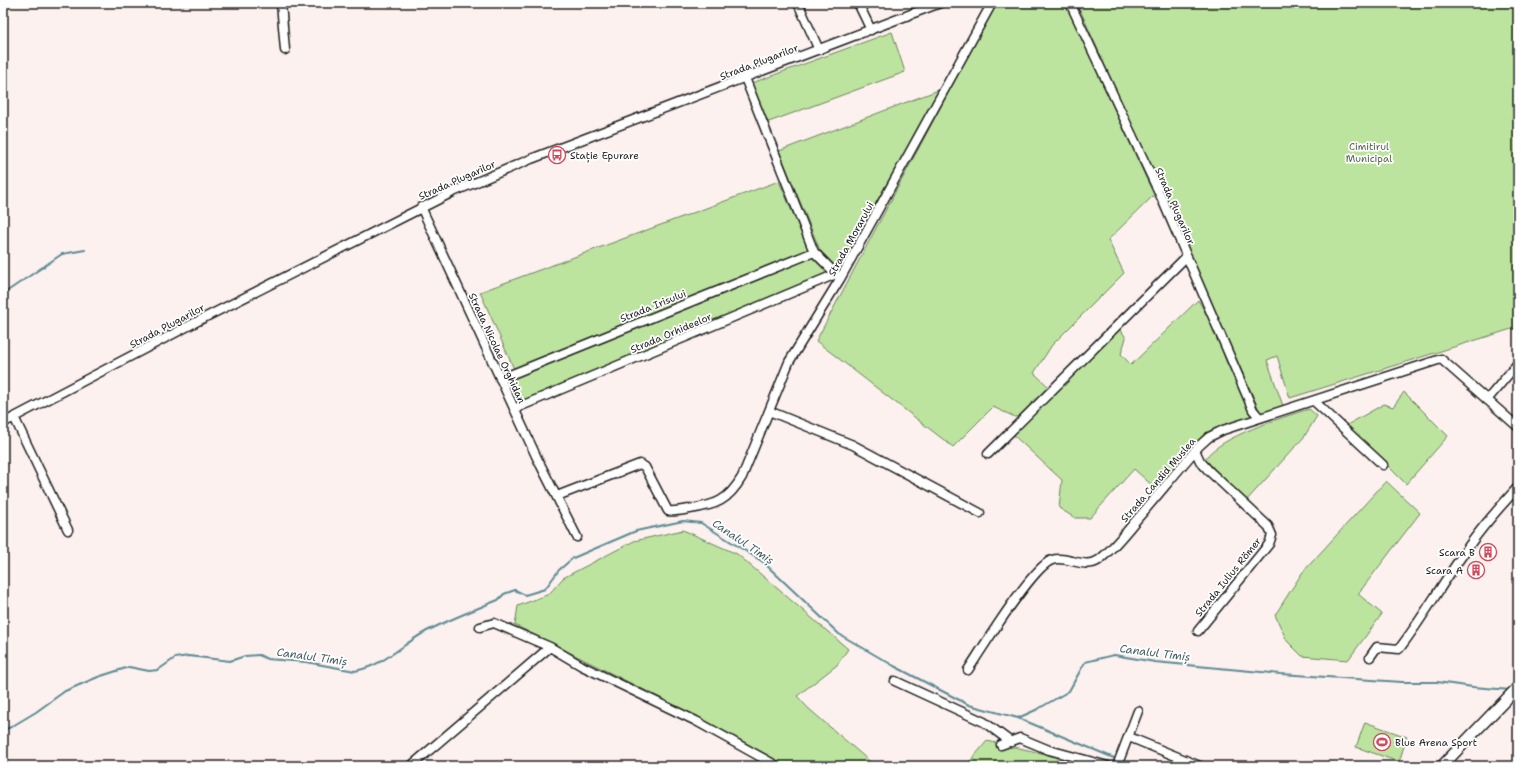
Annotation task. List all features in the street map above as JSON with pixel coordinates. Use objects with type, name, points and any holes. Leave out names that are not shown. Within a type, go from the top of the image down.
[{"type":"main road","points":[[1442,766],[1518,687]]},
{"type":"street","points":[[281,3],[285,50]]},
{"type":"street","points":[[798,3],[819,50]]},
{"type":"street","points":[[858,3],[871,30]]},
{"type":"street","name":"Strada Morarului","points":[[557,496],[636,465],[642,465],[645,467],[665,509],[670,512],[708,506],[727,497],[736,488],[789,362],[992,3]]},
{"type":"street","name":"Strada Plugarilor","points":[[1070,3],[1162,199],[1253,410],[1259,417]]},
{"type":"street","name":"Strada Plugarilor","points":[[3,423],[421,207],[453,192],[531,159],[936,4]]},
{"type":"street","points":[[745,78],[814,252],[838,277]]},
{"type":"street","name":"Strada Nicolae Orghidan","points":[[421,207],[514,409],[578,537]]},
{"type":"street","name":"Strada Irisului","points":[[500,379],[814,252]]},
{"type":"street","points":[[988,454],[1187,256]]},
{"type":"street","name":"Strada Orhideelor","points":[[514,409],[838,277]]},
{"type":"street","name":"Strada Candid Muslea","points":[[968,670],[1028,582],[1040,568],[1052,560],[1060,559],[1085,564],[1098,561],[1118,542],[1195,450],[1209,438],[1223,430],[1259,417],[1314,401],[1441,359],[1487,400]]},
{"type":"street","points":[[1518,362],[1487,400],[1518,427]]},
{"type":"street","points":[[1314,401],[1383,465]]},
{"type":"street","points":[[769,411],[853,445],[980,513]]},
{"type":"street","points":[[14,417],[68,530]]},
{"type":"street","name":"Strada Iulius Römer","points":[[1195,450],[1204,466],[1268,526],[1272,534],[1269,544],[1198,630]]},
{"type":"street","points":[[1370,657],[1377,647],[1399,649],[1419,622],[1482,527],[1518,487]]},
{"type":"street","points":[[480,627],[494,624],[550,647],[582,666],[696,721],[777,766]]},
{"type":"street","points":[[411,766],[550,647]]},
{"type":"street","points":[[895,681],[984,722],[1011,742]]},
{"type":"street","points":[[1118,766],[1138,711]]},
{"type":"street","points":[[1129,737],[1200,766]]},
{"type":"street","points":[[1001,745],[1020,738],[1049,750],[1108,766]]},
{"type":"green space","points":[[996,3],[1065,3],[1154,195],[1108,240],[1124,273],[1052,345],[1034,373],[1052,390],[1119,327],[1126,338],[1121,354],[1131,365],[1198,300],[1215,329],[1226,361],[1253,416],[1203,435],[1155,488],[1134,469],[1090,518],[1075,518],[1059,508],[1062,480],[1010,432],[1025,415],[1015,417],[993,407],[953,447],[816,341]]},
{"type":"green space","name":"Cimitirul Municipal","points":[[1077,3],[1518,3],[1518,327],[1290,398],[1277,356],[1267,360],[1283,406],[1261,414]]},
{"type":"green space","points":[[892,32],[905,72],[766,123],[752,83]]},
{"type":"green space","points":[[941,89],[838,269],[820,250],[779,151]]},
{"type":"green space","points":[[779,181],[809,251],[832,273],[516,404],[505,380],[514,369],[480,292]]},
{"type":"green space","points":[[1404,392],[1448,436],[1406,484],[1347,425],[1384,404],[1393,407]]},
{"type":"green space","points":[[1309,409],[1317,416],[1304,437],[1246,501],[1205,459],[1212,451],[1237,436],[1268,423]]},
{"type":"green space","points":[[1386,481],[1420,513],[1358,594],[1382,614],[1348,660],[1302,656],[1287,641],[1275,615],[1302,573]]},
{"type":"green space","points":[[683,530],[737,554],[848,649],[837,665],[797,696],[808,708],[875,766],[784,766],[698,717],[515,625],[518,606],[549,594],[563,578],[634,541]]},
{"type":"green space","name":"Blue Arena Sport","points":[[1365,722],[1407,737],[1399,762],[1356,747]]},
{"type":"green space","points":[[987,741],[1046,754],[1077,766],[966,766]]},
{"type":"waterway","points":[[3,294],[62,254],[85,250]]},
{"type":"waterway","name":"Canalul Timiș","points":[[3,730],[36,712],[65,691],[98,677],[129,667],[149,671],[158,670],[175,658],[189,656],[230,661],[245,656],[259,655],[267,659],[306,662],[355,671],[366,668],[385,659],[427,631],[498,600],[504,594],[515,590],[525,595],[545,589],[559,570],[573,558],[636,531],[683,521],[701,523],[763,562],[839,634],[894,666],[969,705],[1018,718],[1038,709],[1069,691],[1085,662],[1114,655],[1155,662],[1281,674],[1402,682],[1437,682],[1511,690]]},
{"type":"waterway","points":[[1018,718],[1114,758]]},
{"type":"waterway","points":[[1125,762],[1134,766]]},
{"type":"place","name":"Stație Epurare","points":[[557,155]]},
{"type":"place","name":"Scara B","points":[[1488,552]]},
{"type":"place","name":"Scara A","points":[[1476,570]]},
{"type":"place","name":"Blue Arena Sport","points":[[1382,742]]}]
